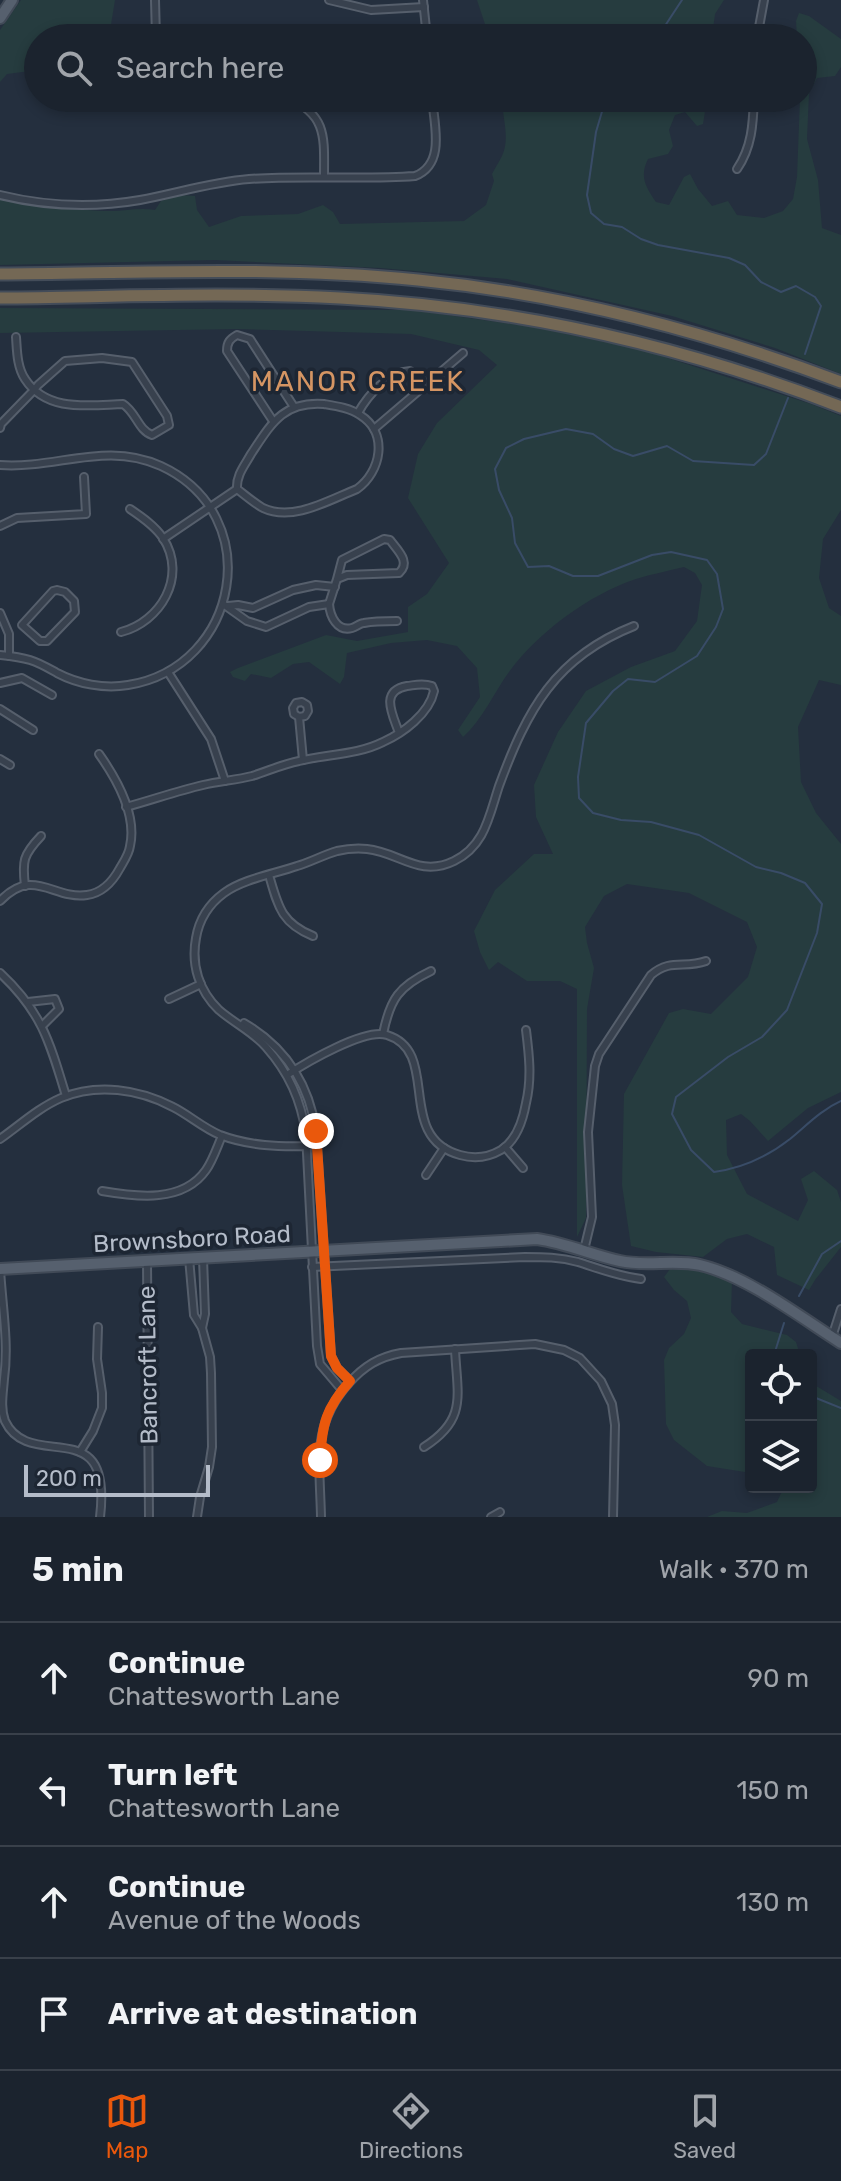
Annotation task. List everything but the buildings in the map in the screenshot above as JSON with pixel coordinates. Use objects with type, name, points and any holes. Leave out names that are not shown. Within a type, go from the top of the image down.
[{"type":"highway","points":[[0,274],[269,272],[347,274],[451,284],[540,297],[660,323],[752,350],[841,382]]},
{"type":"highway","points":[[0,298],[281,296],[431,305],[539,321],[644,344],[721,365],[841,407]]},
{"type":"main road","points":[[0,18],[12,0]]},
{"type":"main road","name":"Brownsboro Road","points":[[0,1269],[520,1238],[554,1241],[630,1263],[689,1263],[708,1267],[744,1283],[836,1340]]},
{"type":"street","points":[[155,0],[156,24]]},
{"type":"street","points":[[329,0],[371,10],[423,4],[425,24]]},
{"type":"street","points":[[760,24],[764,0]]},
{"type":"street","points":[[311,112],[318,121],[324,142],[324,177]]},
{"type":"street","points":[[0,195],[62,204],[106,204],[250,179],[411,176],[422,173],[435,156],[433,112]]},
{"type":"street","points":[[737,169],[749,150],[753,112]]},
{"type":"street","points":[[273,421],[227,351],[231,338],[242,335],[253,342],[294,407]]},
{"type":"street","points":[[0,428],[1,424],[34,390],[65,361],[102,358],[132,362],[167,416],[169,425],[152,435],[146,433],[123,404],[66,405],[48,399],[34,390],[24,378],[18,360],[16,337]]},
{"type":"street","points":[[374,429],[463,353]]},
{"type":"street","points":[[358,413],[373,392],[401,372],[410,371],[424,386]]},
{"type":"street","points":[[324,404],[358,413],[374,429],[378,440],[378,459],[369,478],[357,489],[294,512],[282,513],[265,509],[237,489],[236,482],[273,421],[294,407],[324,404]]},
{"type":"street","points":[[0,465],[44,464],[92,455],[129,456],[149,461],[176,474],[198,493],[223,534],[228,556],[225,605],[201,644],[168,672],[138,683],[104,686],[75,681],[38,663],[0,655]]},
{"type":"street","points":[[0,526],[17,518],[86,514],[84,477]]},
{"type":"street","points":[[163,539],[237,489]]},
{"type":"street","points":[[121,632],[149,619],[166,597],[172,568],[163,539],[147,521],[130,509]]},
{"type":"street","points":[[225,605],[253,608],[293,590],[336,583],[347,575],[399,573],[405,560],[390,540],[384,539],[342,560],[336,583],[329,604],[330,613],[343,628],[366,622],[397,621]]},
{"type":"street","points":[[8,630],[22,625],[53,591],[62,591],[74,601],[75,612],[47,641],[37,639],[22,625]]},
{"type":"street","points":[[225,605],[250,622],[266,627],[309,607],[329,604]]},
{"type":"street","points":[[250,622],[253,608]]},
{"type":"street","points":[[0,613],[8,630],[9,656]]},
{"type":"street","points":[[342,1390],[319,1360],[304,1117],[287,1075],[266,1047],[220,1010],[201,984],[194,948],[198,927],[219,896],[233,887],[328,854],[353,848],[383,852],[427,867],[448,863],[464,855],[484,833],[519,738],[535,705],[549,686],[584,652],[634,626]]},
{"type":"street","points":[[168,672],[211,739],[225,781]]},
{"type":"street","points":[[0,683],[22,678],[52,695]]},
{"type":"street","points":[[126,807],[303,760],[362,751],[384,742],[399,733],[410,726],[429,704],[434,691],[432,686],[423,683],[397,688],[392,693],[389,705],[399,733]]},
{"type":"street","points":[[0,709],[33,730]]},
{"type":"street","points":[[299,717],[303,760]]},
{"type":"street","points":[[0,901],[15,889],[25,886],[42,886],[82,895],[93,893],[115,877],[130,849],[132,827],[119,787],[99,754]]},
{"type":"street","points":[[0,759],[10,765]]},
{"type":"street","points":[[25,886],[24,859],[41,836]]},
{"type":"street","points":[[269,875],[282,913],[300,931],[313,936]]},
{"type":"street","points":[[584,1250],[592,1217],[588,1132],[597,1058],[651,975],[668,964],[692,965],[706,961]]},
{"type":"street","points":[[383,1034],[389,1009],[403,988],[408,982],[431,971]]},
{"type":"street","points":[[0,973],[28,1002],[42,1026],[66,1096]]},
{"type":"street","points":[[169,999],[201,984]]},
{"type":"street","points":[[28,1002],[55,999],[59,1009],[42,1026]]},
{"type":"street","points":[[235,1020],[243,1022],[275,1045],[295,1070],[310,1102],[317,1146],[331,1357],[350,1381]]},
{"type":"street","points":[[287,1075],[360,1037],[383,1034],[403,1044],[409,1052],[415,1065],[424,1123],[433,1139],[458,1155],[490,1155],[505,1147],[518,1130],[528,1096],[530,1067],[526,1030]]},
{"type":"street","points":[[0,1139],[37,1111],[66,1096],[111,1089],[140,1094],[172,1106],[222,1136],[261,1145],[317,1146]]},
{"type":"street","points":[[102,1191],[160,1195],[185,1188],[206,1170],[222,1136]]},
{"type":"street","points":[[505,1147],[523,1168]]},
{"type":"street","points":[[426,1175],[444,1148]]},
{"type":"street","points":[[312,1267],[551,1257],[614,1275],[641,1279]]},
{"type":"street","points":[[189,1258],[194,1315],[202,1328],[211,1373],[212,1447],[197,1517]]},
{"type":"street","points":[[202,1328],[205,1314],[203,1258]]},
{"type":"street","name":"Bancroft Lane","points":[[147,1261],[149,1517]]},
{"type":"street","points":[[0,1269],[6,1359],[1,1403],[5,1421],[23,1440],[37,1445],[67,1447],[90,1460],[102,1481],[100,1517]]},
{"type":"street","points":[[314,1299],[327,1298]]},
{"type":"street","points":[[836,1340],[841,1309]]},
{"type":"street","points":[[80,1452],[102,1408],[97,1359],[98,1327]]},
{"type":"street","points":[[321,1517],[321,1435],[328,1410],[342,1390],[366,1366],[387,1356],[549,1345],[572,1353],[592,1369],[608,1393],[615,1425],[613,1517]]},
{"type":"street","points":[[424,1447],[449,1427],[455,1415],[455,1349]]},
{"type":"street","points":[[319,1360],[331,1357]]},
{"type":"street","points":[[491,1517],[500,1512]]},
{"type":"green space","points":[[21,0],[115,0],[111,24],[24,24],[24,72],[7,74],[0,82],[0,30]]},
{"type":"green space","points":[[477,0],[724,0],[715,14],[714,24],[485,24]]},
{"type":"green space","points":[[799,13],[809,16],[841,39],[841,67],[835,76],[817,78],[817,24],[796,24]]},
{"type":"green space","points":[[503,112],[685,112],[675,115],[669,130],[673,146],[668,154],[648,159],[644,171],[647,187],[656,202],[669,205],[684,177],[690,174],[712,206],[728,201],[737,215],[764,218],[783,211],[793,199],[799,112],[808,112],[807,139],[818,180],[822,228],[841,235],[841,374],[775,348],[672,316],[507,279],[380,268],[215,260],[0,265],[0,196],[84,210],[111,211],[155,210],[161,201],[181,195],[195,196],[197,210],[209,227],[241,216],[298,214],[323,205],[333,212],[340,224],[464,221],[486,205],[494,181],[492,174],[504,149]]},
{"type":"green space","points":[[685,112],[705,112],[703,124],[697,126]]},
{"type":"green space","points":[[0,308],[411,310],[533,327],[643,350],[841,416],[841,510],[823,539],[819,578],[829,608],[841,616],[841,685],[819,680],[798,727],[801,782],[816,813],[841,844],[841,1092],[808,1108],[768,1141],[741,1114],[726,1120],[727,1155],[747,1194],[798,1221],[808,1200],[801,1179],[814,1171],[837,1190],[841,1202],[841,1247],[809,1290],[777,1275],[774,1247],[747,1234],[727,1239],[703,1257],[631,1246],[622,1185],[624,1094],[669,1013],[683,1009],[711,1014],[748,977],[757,947],[747,922],[689,893],[627,884],[604,896],[585,927],[594,968],[587,1009],[586,1218],[577,1237],[577,989],[560,981],[527,981],[498,962],[489,970],[474,931],[495,890],[534,854],[553,854],[536,817],[534,785],[558,732],[586,691],[631,667],[675,651],[697,621],[702,585],[695,573],[684,567],[636,579],[601,594],[566,616],[521,657],[463,737],[458,730],[480,697],[477,668],[457,646],[427,640],[391,643],[347,653],[340,684],[309,662],[293,664],[271,678],[251,674],[245,681],[233,677],[230,672],[238,668],[326,635],[357,641],[408,632],[408,607],[427,594],[449,563],[408,498],[418,454],[437,423],[497,365],[479,350],[411,334],[237,329],[0,333]]},
{"type":"green space","points":[[687,1266],[725,1275],[732,1281],[731,1312],[742,1324],[787,1335],[796,1342],[798,1349],[745,1349],[745,1472],[707,1466],[674,1440],[666,1424],[664,1360],[669,1348],[684,1334],[691,1318],[687,1301],[664,1277],[670,1269]]},
{"type":"green space","points":[[817,1386],[841,1401],[841,1517],[707,1517],[722,1511],[747,1513],[777,1502],[781,1493],[817,1493]]},
{"type":"waterway","points":[[666,24],[682,0]]},
{"type":"waterway","points":[[602,112],[587,195],[591,213],[604,224],[622,227],[658,245],[729,258],[745,265],[761,282],[781,292],[796,286],[815,297],[821,306],[805,354]]},
{"type":"waterway","points":[[788,398],[766,454],[754,465],[693,461],[667,446],[633,456],[614,449],[593,434],[566,429],[524,439],[506,448],[495,469],[499,490],[512,518],[515,543],[528,567],[549,566],[573,576],[598,576],[652,555],[671,552],[707,560],[717,574],[723,609],[716,627],[697,656],[655,682],[628,679],[613,691],[586,723],[578,777],[579,798],[593,813],[621,820],[651,822],[699,835],[756,867],[805,883],[822,904],[817,933],[787,1010],[762,1037],[728,1057],[676,1097],[672,1114],[691,1150],[714,1172],[745,1165],[781,1145],[841,1101]]},
{"type":"waterway","points":[[799,1296],[822,1254],[841,1241]]},
{"type":"waterway","points":[[776,1349],[784,1323]]},
{"type":"waterway","points":[[817,1398],[841,1408]]},
{"type":"district","name":"MANOR CREEK","points":[[358,381]]},
{"type":"route","points":[[316,1131],[331,1356],[337,1368],[350,1381],[328,1410],[321,1435],[320,1460]]}]
